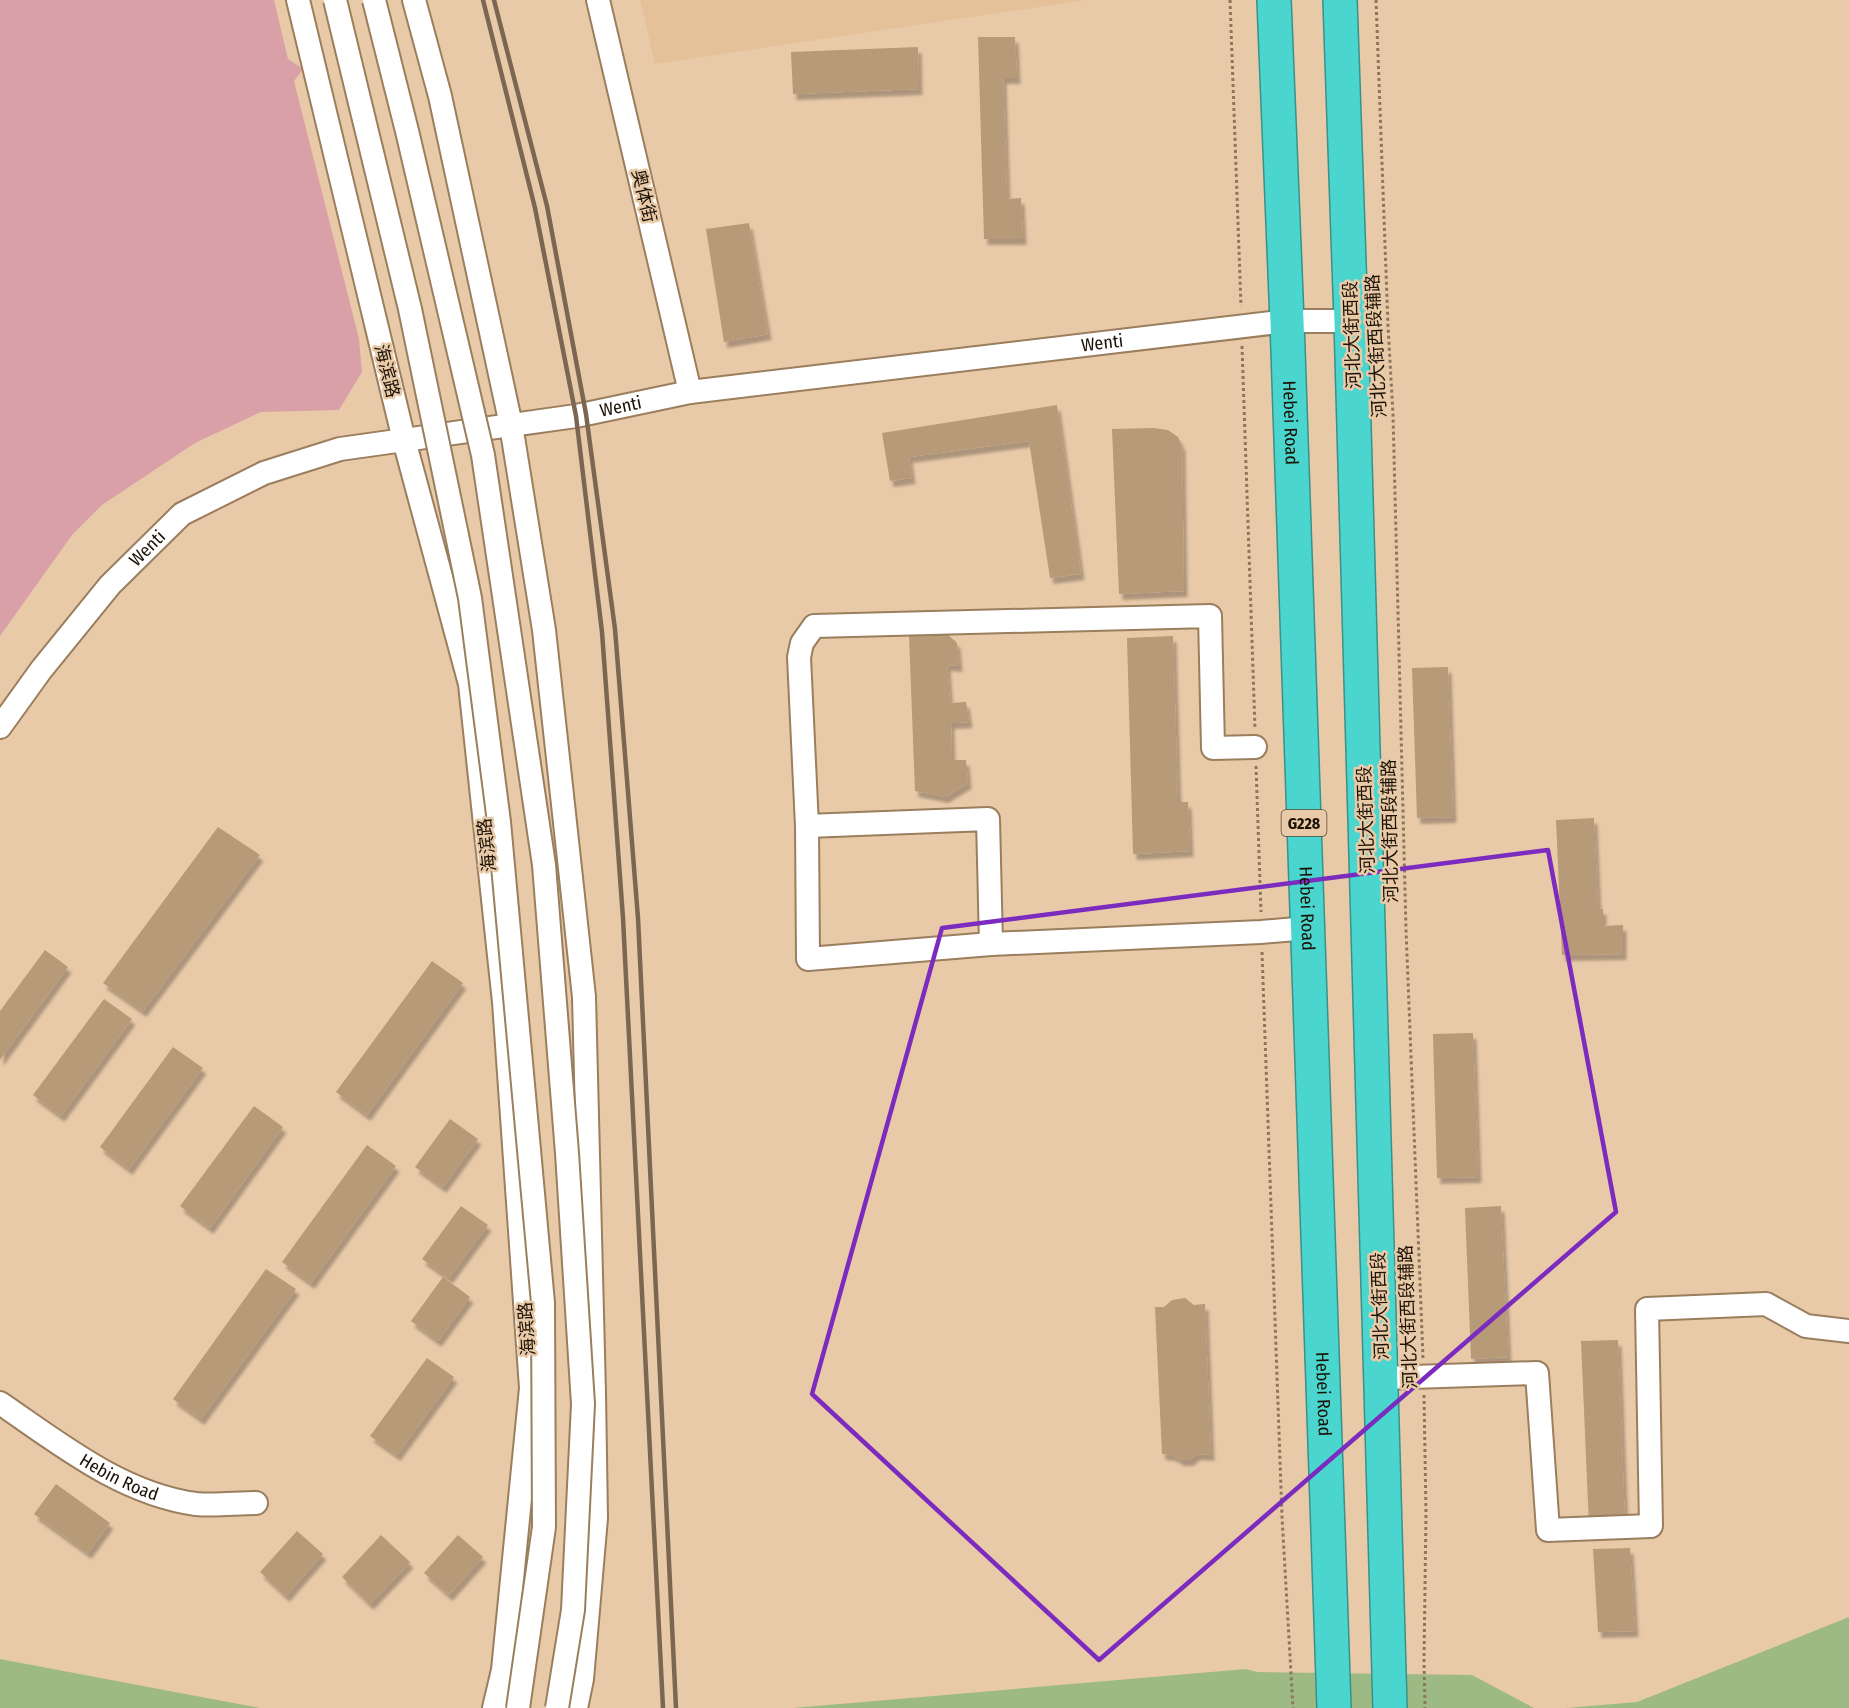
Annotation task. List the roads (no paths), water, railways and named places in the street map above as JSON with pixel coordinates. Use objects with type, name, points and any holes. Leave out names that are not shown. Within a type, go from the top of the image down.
[{"type":"highway","name":"Hebei Road","points":[[1274,0],[1334,1708]]},
{"type":"highway","name":"河北大街西段","points":[[1340,0],[1390,1708]]},
{"type":"street","name":"海滨路","points":[[298,0],[405,440],[470,684],[504,1002],[531,1388],[503,1670],[494,1708]]},
{"type":"street","name":"海滨路","points":[[335,0],[410,309],[470,598],[499,822],[543,1303],[544,1527],[518,1708]]},
{"type":"street","points":[[374,0],[483,455],[544,865],[567,1153],[583,1404],[573,1610],[557,1708]]},
{"type":"street","points":[[414,0],[440,96],[511,426],[544,630],[584,997],[596,1518],[582,1679],[576,1708]]},
{"type":"street","name":"奥体街","points":[[598,0],[690,392]]},
{"type":"street","name":"Wenti","points":[[0,727],[41,670],[110,585],[182,514],[264,473],[340,449],[576,416],[690,392],[1287,321],[1351,321]]},
{"type":"street","points":[[1255,747],[1213,748],[1210,616],[814,627],[802,643],[799,657],[807,826],[808,958],[991,944],[1308,928]]},
{"type":"street","points":[[807,826],[988,819],[991,944]]},
{"type":"street","points":[[1382,1378],[1537,1373],[1548,1530],[1651,1526],[1647,1309],[1766,1304],[1806,1326],[1849,1331]]},
{"type":"street","name":"Hebin Road","points":[[0,1403],[68,1450],[117,1479],[161,1497],[198,1504],[256,1503]]},
{"type":"railway","points":[[483,0],[535,208],[576,416],[602,632],[623,918],[663,1708]]},
{"type":"railway","points":[[494,0],[547,206],[586,414],[615,629],[638,918],[676,1708]]}]
